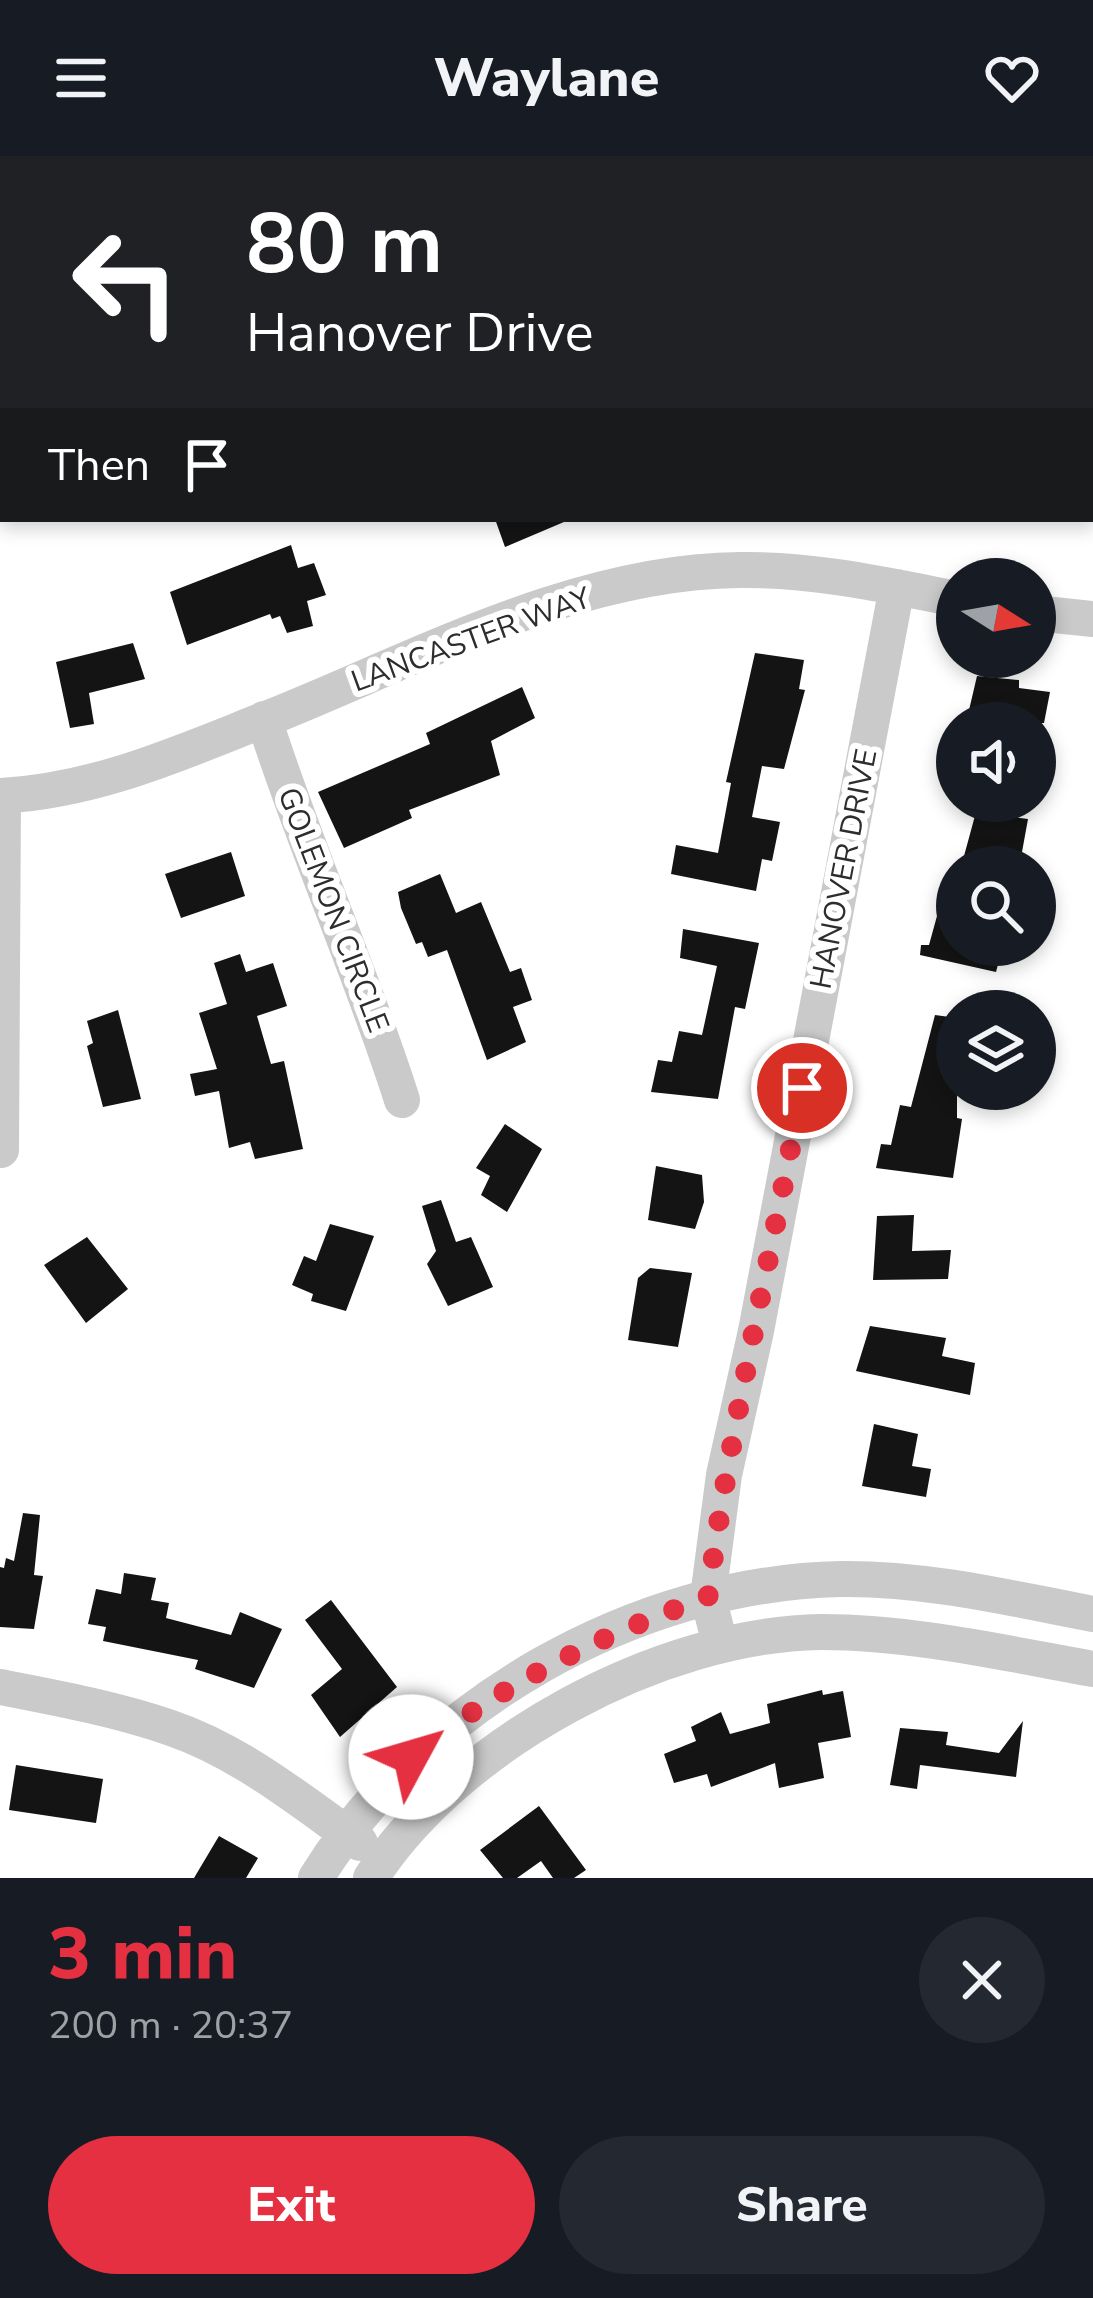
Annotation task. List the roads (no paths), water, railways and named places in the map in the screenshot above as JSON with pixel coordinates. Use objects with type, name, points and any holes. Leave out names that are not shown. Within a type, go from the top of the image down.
[{"type":"street","name":"LANCASTER WAY","points":[[2,796],[72,787],[156,764],[499,623],[602,591],[736,569],[802,572],[936,595]]},
{"type":"street","name":"HANOVER DRIVE","points":[[720,1644],[708,1597],[740,1387],[756,1331],[897,587]]},
{"type":"street","points":[[1056,615],[1093,619]]},
{"type":"street","name":"GOLEMON CIRCLE","points":[[264,719],[299,829],[371,1003],[402,1100]]},
{"type":"street","points":[[1,1150],[2,796]]},
{"type":"street","points":[[316,1878],[344,1832],[411,1757],[461,1717],[575,1650],[708,1597],[804,1581],[874,1579],[943,1586],[1093,1614]]},
{"type":"street","points":[[0,1687],[171,1728],[266,1775],[344,1832],[376,1869],[435,1803],[535,1725],[653,1667],[720,1644],[784,1634],[852,1633],[1093,1669]]}]
